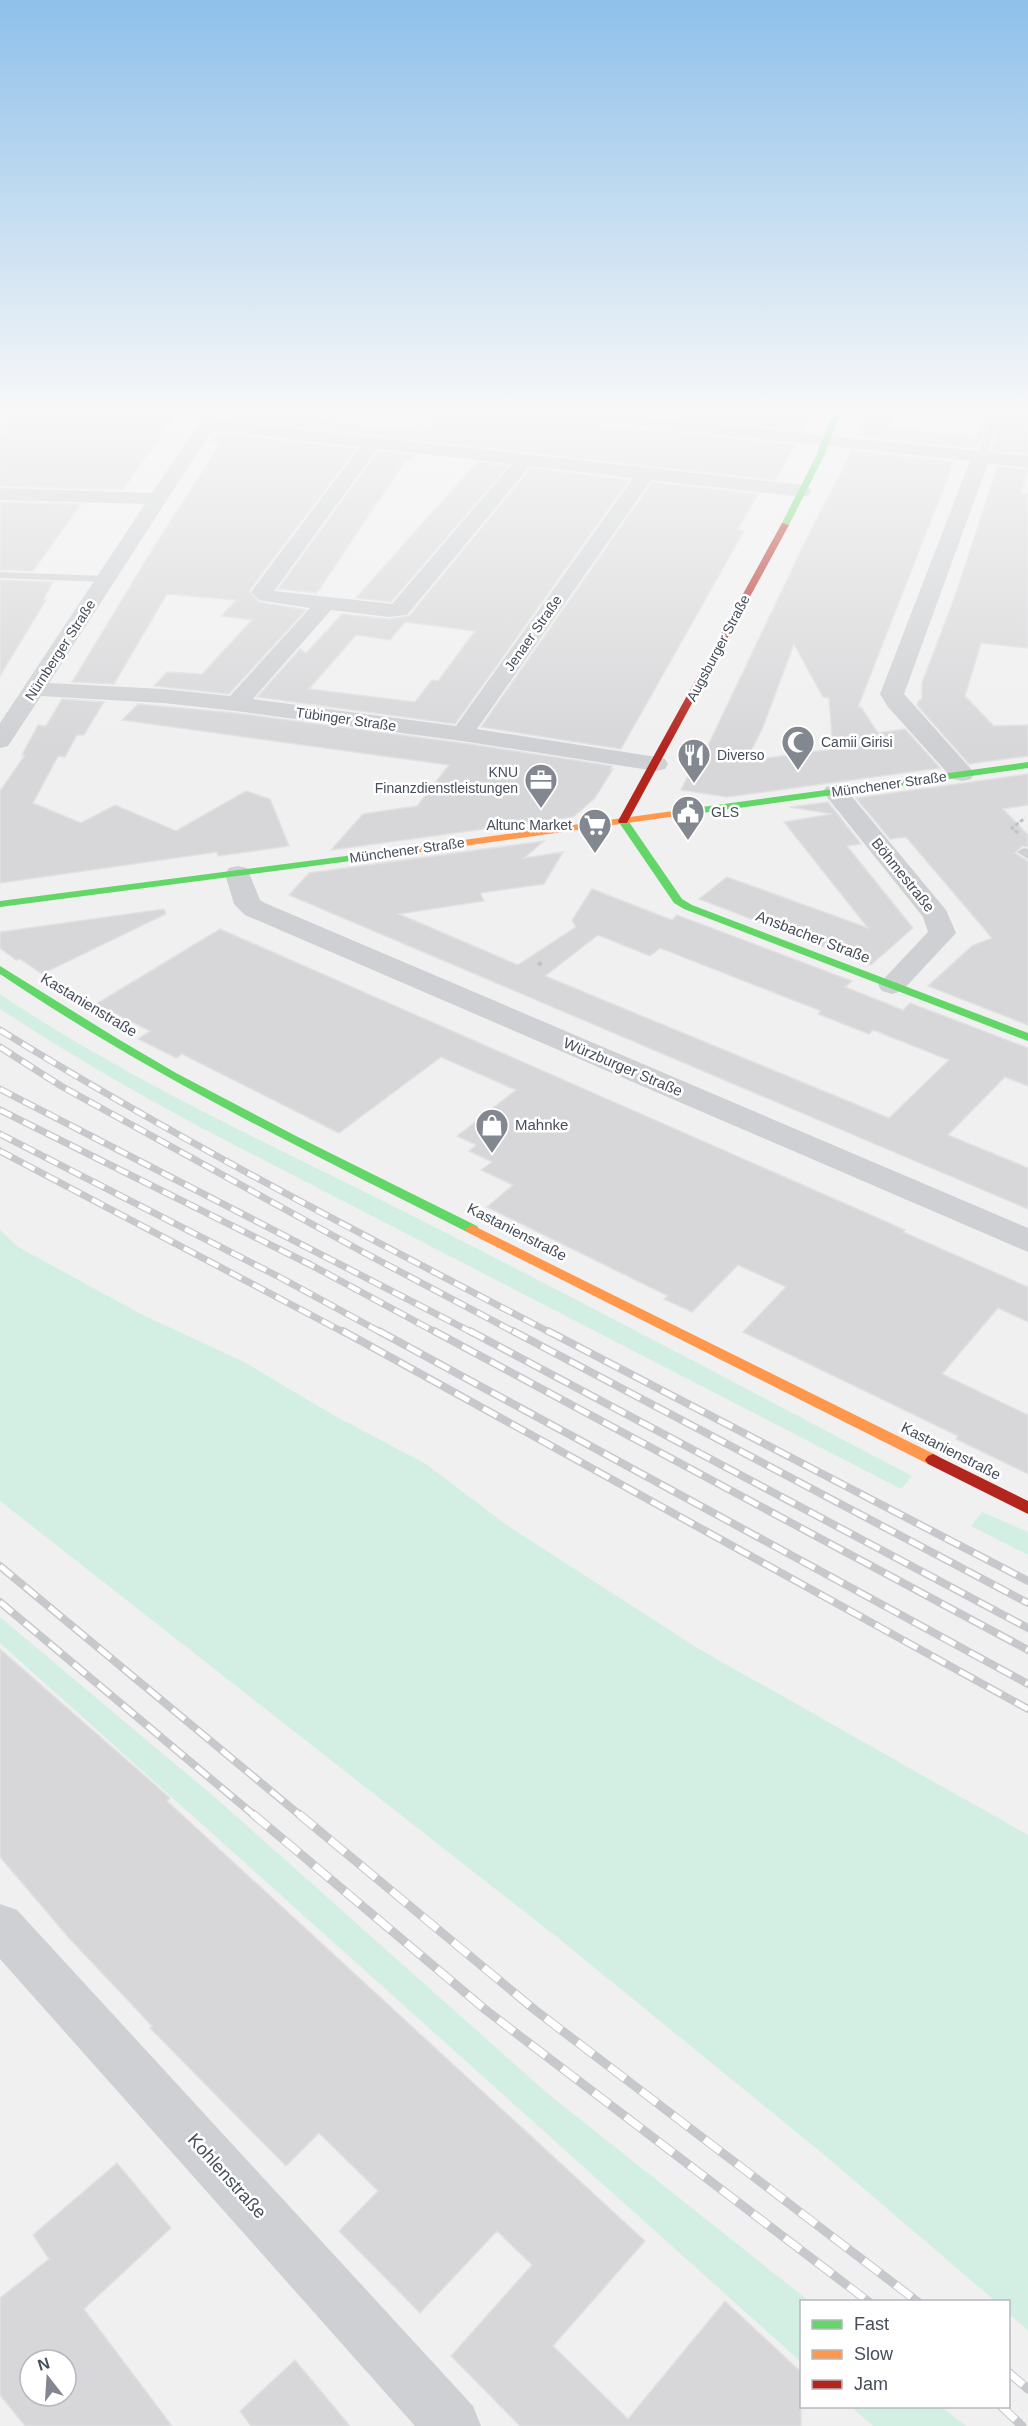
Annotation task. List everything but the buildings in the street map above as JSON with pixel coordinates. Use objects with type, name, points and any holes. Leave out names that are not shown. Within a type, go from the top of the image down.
[{"type":"street","name":"Nürnberger Straße","points":[[0,741],[144,521]]},
{"type":"street","points":[[314,521],[262,592],[266,596],[389,611],[399,610],[474,521]]},
{"type":"street","name":"Jenaer Straße","points":[[462,734],[612,521]]},
{"type":"street","name":"Augsburger Straße","points":[[623,821],[786,521]]},
{"type":"street","points":[[957,521],[892,694],[896,702],[962,774]]},
{"type":"street","points":[[236,704],[326,603]]},
{"type":"street","name":"Tübinger Straße","points":[[34,689],[163,696],[236,704],[462,734],[656,764]]},
{"type":"street","name":"Münchener Straße","points":[[0,904],[238,874],[1028,765]]},
{"type":"street","name":"Böhmestraße","points":[[835,792],[936,916],[942,933],[892,985]]},
{"type":"street","name":"Ansbacher Straße","points":[[623,821],[678,901],[688,907],[1028,1037]]},
{"type":"street","name":"Würzburger Straße","points":[[238,874],[248,904],[255,909],[1028,1241]]},
{"type":"street","name":"Kastanienstraße","points":[[0,969],[53,1006],[237,1111],[1028,1508]]},
{"type":"street","name":"Kohlenstraße","points":[[0,1925],[453,2426]]},
{"type":"lane","points":[[0,575],[106,579]]},
{"type":"path","points":[[538,965],[542,962]]},
{"type":"green space","points":[[0,994],[49,1026],[150,1084],[537,1279],[912,1476],[901,1489],[217,1136],[107,1075],[0,1009]]},
{"type":"green space","points":[[0,1230],[18,1247],[141,1314],[244,1362],[335,1416],[426,1464],[508,1526],[699,1649],[1028,1835],[1028,2330],[1010,2315],[1010,2300],[994,2300],[822,2153],[558,1938],[0,1501]]},
{"type":"green space","points":[[982,1512],[1028,1532],[1028,1555],[971,1526]]},
{"type":"green space","points":[[0,1617],[218,1800],[547,2093],[808,2300],[800,2300],[800,2361],[0,1643]]},
{"type":"green space","points":[[852,2408],[943,2408],[966,2426],[873,2426]]},
{"type":"railway","points":[[0,1030],[204,1149],[551,1333]]},
{"type":"railway","points":[[0,1047],[61,1086],[361,1251],[516,1333]]},
{"type":"railway","points":[[0,1089],[473,1333]]},
{"type":"railway","points":[[0,1110],[311,1265],[437,1333]]},
{"type":"railway","points":[[0,1134],[283,1279],[382,1333]]},
{"type":"railway","points":[[0,1151],[345,1333]]},
{"type":"railway","points":[[343,1331],[1028,1709]]},
{"type":"railway","points":[[379,1331],[1028,1684]]},
{"type":"railway","points":[[434,1331],[1028,1650]]},
{"type":"railway","points":[[470,1331],[1028,1628]]},
{"type":"railway","points":[[513,1331],[1028,1603]]},
{"type":"railway","points":[[548,1331],[1028,1581]]},
{"type":"railway","points":[[0,1566],[301,1816]]},
{"type":"railway","points":[[0,1602],[255,1816]]},
{"type":"railway","points":[[253,1814],[487,2011],[866,2300]]},
{"type":"railway","points":[[299,1814],[535,2010],[915,2300]]},
{"type":"railway","points":[[1010,2374],[1028,2389]]},
{"type":"railway","points":[[1003,2408],[1022,2426]]},
{"type":"traffic: fast","points":[[785,525],[787,521]]},
{"type":"traffic: fast","points":[[673,814],[1028,765]]},
{"type":"traffic: fast","points":[[623,821],[678,901],[688,907],[1028,1037]]},
{"type":"traffic: fast","points":[[0,904],[392,853]]},
{"type":"traffic: fast","points":[[0,969],[113,1042],[231,1108],[472,1229]]},
{"type":"traffic: slow","points":[[392,853],[673,814]]},
{"type":"traffic: slow","points":[[472,1229],[933,1460]]},
{"type":"traffic: jam","points":[[623,821],[785,525]]},
{"type":"traffic: jam","points":[[933,1460],[1028,1508]]},
{"type":"place","name":"Camii Girisi","points":[[798,771]]},
{"type":"place","name":"Diverso","points":[[694,784]]},
{"type":"place","name":"KNU Finanzdienstleistungen","points":[[541,809]]},
{"type":"place","name":"GLS","points":[[688,841]]},
{"type":"place","name":"Altunc Market","points":[[595,854]]},
{"type":"place","name":"Mahnke","points":[[492,1154]]}]
